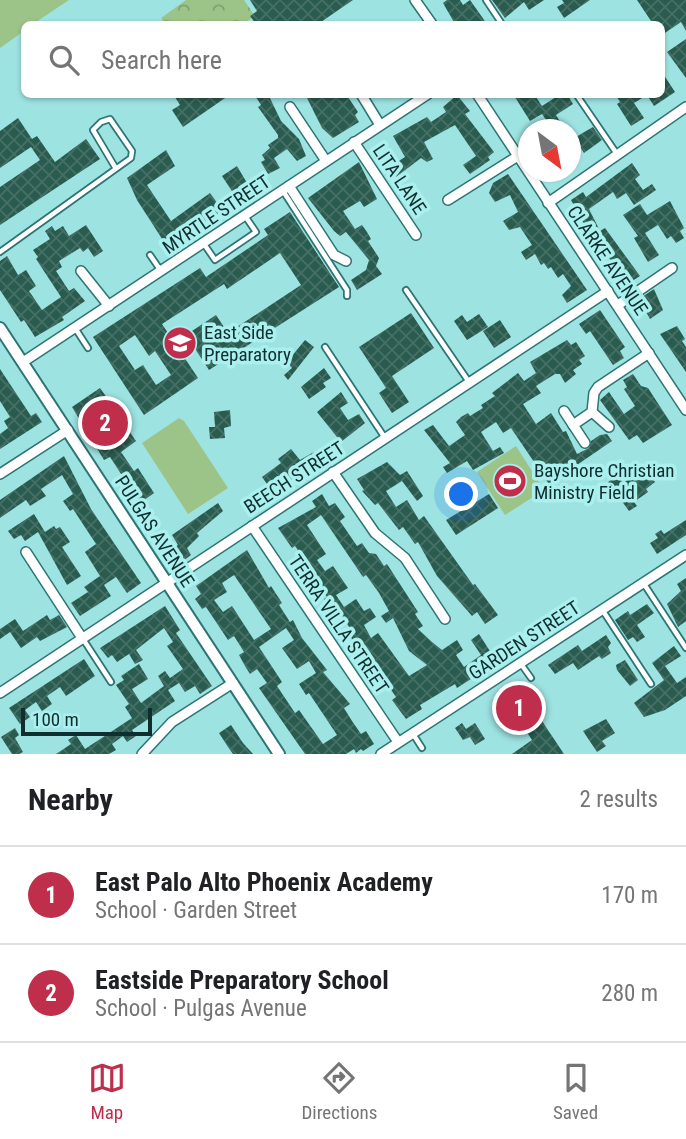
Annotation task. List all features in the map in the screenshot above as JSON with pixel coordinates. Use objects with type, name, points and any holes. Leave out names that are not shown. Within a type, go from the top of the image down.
[{"type":"street","points":[[415,0],[430,21]]},
{"type":"street","points":[[363,98],[380,125]]},
{"type":"street","name":"MYRTLE STREET","points":[[23,362],[422,98]]},
{"type":"street","name":"CLARKE AVENUE","points":[[480,98],[686,410]]},
{"type":"street","points":[[290,107],[326,161]]},
{"type":"street","points":[[548,203],[686,107]]},
{"type":"street","name":"LITA LANE","points":[[354,142],[416,235]]},
{"type":"street","points":[[448,200],[517,156]]},
{"type":"street","points":[[286,188],[334,255],[346,261]]},
{"type":"street","points":[[618,305],[672,268]]},
{"type":"street","points":[[81,271],[109,306]]},
{"type":"street","name":"BEECH STREET","points":[[0,693],[608,291]]},
{"type":"street","name":"PULGAS AVENUE","points":[[0,328],[279,754]]},
{"type":"street","points":[[573,425],[592,412],[594,393],[598,387],[649,353]]},
{"type":"street","points":[[564,411],[585,443]]},
{"type":"street","points":[[592,412],[609,427]]},
{"type":"street","points":[[0,474],[68,430]]},
{"type":"street","points":[[333,472],[375,533],[405,558],[445,619]]},
{"type":"street","name":"TERRA VILLA STREET","points":[[252,526],[398,742]]},
{"type":"street","points":[[26,552],[82,638]]},
{"type":"street","name":"GARDEN STREET","points":[[380,754],[686,555]]},
{"type":"street","points":[[142,754],[172,722],[233,683]]},
{"type":"lane","points":[[486,0],[500,21]]},
{"type":"lane","points":[[579,98],[617,155]]},
{"type":"lane","points":[[0,252],[131,158],[132,151],[110,119],[106,119],[93,130],[115,167]]},
{"type":"lane","points":[[286,188],[347,290],[347,296]]},
{"type":"lane","points":[[203,243],[215,260],[256,232],[245,216]]},
{"type":"lane","points":[[150,255],[161,271]]},
{"type":"lane","points":[[406,290],[469,382]]},
{"type":"lane","points":[[75,328],[88,348]]},
{"type":"lane","points":[[325,347],[385,438]]},
{"type":"lane","points":[[643,583],[686,648]]},
{"type":"lane","points":[[602,610],[651,684]]},
{"type":"lane","points":[[82,638],[111,682]]},
{"type":"lane","points":[[521,663],[531,678]]},
{"type":"lane","points":[[412,733],[422,748]]},
{"type":"green space","points":[[0,0],[69,0],[38,21],[21,21],[21,33],[0,48]]},
{"type":"green space","points":[[186,0],[244,0],[255,16],[248,21],[163,21],[161,18]]},
{"type":"green space","points":[[179,418],[184,421],[228,488],[188,514],[142,443]]},
{"type":"green space","name":"Bayshore Christian Ministry Field","points":[[516,446],[544,490],[505,515],[477,472]]},
{"type":"building","points":[[250,0],[353,0],[322,21],[254,21],[250,16],[257,11]]},
{"type":"building","points":[[447,0],[460,0],[463,5],[470,0],[485,21],[453,21],[443,3]]},
{"type":"building","points":[[492,0],[544,0],[529,10],[524,2],[505,18]]},
{"type":"building","points":[[562,0],[590,0],[564,18],[557,7],[564,3]]},
{"type":"building","points":[[637,0],[686,0],[686,31],[681,22],[665,33],[665,21],[651,21]]},
{"type":"building","points":[[686,39],[686,78],[667,52]]},
{"type":"building","points":[[665,77],[675,92],[654,106],[649,98],[665,98]]},
{"type":"building","points":[[176,98],[225,98],[183,127],[172,110],[180,105]]},
{"type":"building","points":[[257,98],[270,98],[281,121],[299,139],[306,156],[297,161],[287,149],[274,158],[280,168],[268,174],[261,162],[265,160],[262,155],[278,135],[258,107],[261,105]]},
{"type":"building","points":[[307,98],[349,98],[358,112],[355,115],[359,122],[333,138],[322,128]]},
{"type":"building","points":[[454,98],[459,98],[470,111],[465,114],[494,152],[488,157],[490,160],[470,174],[463,165],[476,156],[455,125],[424,142],[433,159],[427,162],[421,158],[396,177],[389,167],[405,157],[393,136],[427,117],[431,122],[446,112],[443,107]]},
{"type":"building","points":[[516,98],[537,98],[542,106],[554,98],[569,98],[573,104],[556,115],[558,119],[545,119],[542,114],[529,119]]},
{"type":"building","points":[[618,98],[642,98],[634,103],[644,118],[631,126],[617,104],[620,102]]},
{"type":"building","points":[[18,118],[32,139],[37,136],[55,162],[86,139],[100,159],[0,225],[0,187],[40,160],[31,147],[0,168],[0,131]]},
{"type":"building","points":[[593,127],[602,140],[584,153],[581,148],[581,134]]},
{"type":"building","points":[[166,150],[175,166],[147,185],[171,221],[210,193],[223,211],[166,245],[137,200],[127,178]]},
{"type":"building","points":[[359,162],[377,199],[364,207],[360,201],[343,211],[355,229],[362,225],[367,232],[371,239],[368,241],[379,258],[376,266],[382,274],[357,290],[351,280],[366,270],[369,260],[346,232],[340,236],[334,231],[308,198]]},
{"type":"building","points":[[632,163],[640,175],[635,179],[643,190],[652,184],[656,190],[634,205],[626,193],[617,199],[613,192],[589,209],[600,231],[605,228],[640,276],[626,285],[598,240],[589,233],[571,200],[583,192],[586,197]]},
{"type":"building","points":[[237,166],[247,183],[241,187],[245,194],[237,199],[222,176]]},
{"type":"building","points":[[508,174],[587,290],[567,303],[562,295],[571,286],[563,274],[558,278],[551,267],[548,269],[544,263],[541,265],[535,254],[526,260],[521,252],[532,245],[520,227],[509,230],[503,221],[518,212],[510,195],[495,202],[489,193],[493,183]]},
{"type":"building","points":[[670,201],[684,228],[680,231],[684,238],[676,243],[671,236],[667,239],[658,225],[645,233],[659,255],[648,262],[634,238],[638,236],[623,215],[640,204],[647,215]]},
{"type":"building","points":[[290,212],[339,287],[209,370],[186,335],[216,315],[228,333],[301,285],[280,253],[227,289],[224,284],[162,324],[198,378],[144,415],[93,337],[200,268],[206,277],[268,235],[264,229]],"holes":[[[135,335],[149,356],[155,351],[171,375],[156,385],[143,365],[135,370],[119,346]]]},
{"type":"building","points":[[86,225],[103,251],[94,257],[88,248],[83,252],[80,248],[59,261],[62,267],[56,271],[69,291],[74,288],[85,301],[62,317],[64,320],[35,337],[24,320],[21,322],[0,290],[0,261],[7,256],[18,275],[26,270],[36,286],[29,291],[42,310],[61,297],[33,250],[50,239],[45,231],[52,226],[55,231],[63,226],[69,236]]},
{"type":"building","points":[[654,289],[663,310],[650,319],[639,299]]},
{"type":"building","points":[[600,310],[625,347],[620,351],[624,358],[613,365],[590,331],[586,334],[579,324]]},
{"type":"building","points":[[411,313],[434,348],[392,376],[409,402],[392,413],[379,393],[386,388],[359,347]]},
{"type":"building","points":[[479,314],[488,327],[467,340],[454,321],[462,315],[467,322]]},
{"type":"building","points":[[500,320],[511,337],[494,348],[483,331]]},
{"type":"building","points":[[677,326],[685,339],[682,341],[686,347],[686,372],[660,334]]},
{"type":"building","points":[[305,340],[314,347],[288,380],[284,375],[292,368],[287,362]]},
{"type":"building","points":[[567,340],[571,345],[576,342],[585,356],[579,360],[582,364],[573,370],[576,374],[565,383],[560,374],[555,374],[536,386],[541,393],[523,404],[536,424],[551,413],[563,432],[566,431],[577,454],[589,448],[591,441],[600,435],[607,434],[612,441],[549,484],[511,428],[503,433],[496,422],[481,432],[493,451],[500,447],[504,453],[473,470],[467,461],[447,473],[443,467],[450,463],[424,430],[433,425],[449,446],[465,435],[456,422],[461,417],[468,413],[470,416],[483,408],[481,405],[495,396],[492,393],[518,373],[524,381],[536,373],[530,362]]},
{"type":"building","points":[[324,368],[331,378],[323,383],[326,387],[309,399],[301,387]]},
{"type":"building","points":[[0,369],[31,416],[36,413],[42,422],[0,449],[0,434],[8,428],[4,421],[10,417],[0,401]]},
{"type":"building","points":[[633,374],[641,386],[648,388],[672,425],[643,443],[637,435],[629,440],[600,400],[609,392],[624,414],[635,406],[624,389],[627,387],[623,380]]},
{"type":"building","points":[[100,388],[110,402],[115,399],[131,425],[127,428],[136,441],[121,452],[134,471],[138,468],[154,493],[140,503],[110,457],[104,460],[72,407]]},
{"type":"building","points":[[341,392],[348,403],[340,408],[348,420],[359,414],[365,423],[341,442],[317,412]]},
{"type":"building","points":[[230,410],[231,426],[224,428],[225,438],[210,439],[209,427],[215,427],[214,412]]},
{"type":"building","points":[[291,449],[300,460],[314,452],[319,460],[293,481],[290,478],[272,491],[262,477],[281,463],[278,459]]},
{"type":"building","points":[[64,456],[91,509],[141,583],[127,593],[116,577],[104,585],[111,596],[80,616],[71,603],[88,592],[84,587],[100,576],[85,552],[96,544],[73,509],[70,511],[63,501],[73,494],[62,475],[41,489],[46,496],[30,506],[26,500],[0,518],[0,500]]},
{"type":"building","points":[[387,462],[400,475],[407,471],[423,496],[417,501],[402,481],[386,491],[396,507],[407,500],[419,520],[424,516],[473,585],[475,584],[498,615],[485,624],[477,612],[472,616],[437,576],[418,542],[415,544],[403,527],[399,530],[378,503],[375,505],[362,491],[364,490],[357,479]]},
{"type":"building","points":[[642,470],[649,473],[655,482],[646,489],[648,492],[634,502],[637,506],[629,511],[608,482],[618,476],[623,483]]},
{"type":"building","points":[[322,494],[329,506],[335,503],[345,517],[340,521],[357,546],[362,543],[369,553],[376,554],[384,566],[387,564],[418,612],[415,614],[423,626],[418,629],[432,642],[442,650],[457,640],[463,650],[456,655],[464,667],[481,655],[471,640],[479,634],[495,659],[469,675],[471,679],[457,688],[455,684],[420,705],[422,709],[406,719],[392,700],[396,697],[385,681],[382,683],[348,633],[351,630],[341,614],[337,617],[324,599],[327,597],[303,565],[306,562],[278,528],[316,507],[312,501]],"holes":[[[321,515],[363,577],[366,575],[389,611],[381,616],[386,623],[393,618],[409,651],[427,665],[409,676],[378,633],[371,638],[364,625],[376,617],[370,608],[364,611],[356,599],[344,607],[336,595],[348,588],[333,566],[325,571],[317,560],[326,554],[307,525]]]},
{"type":"building","points":[[489,494],[498,508],[456,535],[446,520]]},
{"type":"building","points":[[218,503],[223,511],[197,533],[199,536],[187,548],[191,555],[180,563],[171,550],[178,545],[172,535]]},
{"type":"building","points":[[34,514],[45,532],[54,526],[56,529],[60,527],[70,542],[62,547],[81,576],[67,585],[38,532],[25,541],[21,535],[14,539],[8,531]]},
{"type":"building","points":[[686,520],[686,535],[657,554],[650,543],[658,538],[655,534],[661,530],[664,534]]},
{"type":"building","points":[[247,550],[269,588],[271,586],[282,603],[279,605],[290,622],[293,620],[302,638],[327,670],[323,672],[350,704],[344,708],[352,721],[361,734],[366,731],[374,744],[356,753],[354,749],[346,754],[305,754],[259,688],[267,683],[257,669],[250,674],[245,666],[239,655],[244,652],[234,636],[228,640],[206,607],[202,609],[195,599],[201,594],[196,586]],"holes":[[[234,575],[271,629],[254,640],[232,606],[223,612],[214,600],[227,592],[222,583]],[[286,628],[294,640],[282,648],[297,669],[309,661],[316,673],[299,684],[306,695],[309,693],[337,735],[323,744],[299,710],[295,713],[277,686],[282,682],[259,647]]]},
{"type":"building","points":[[686,578],[686,621],[678,627],[667,604],[681,591],[677,584]]},
{"type":"building","points":[[647,604],[654,613],[637,625],[645,637],[637,642],[633,637],[628,640],[615,620],[628,611],[630,615]]},
{"type":"building","points":[[165,606],[180,630],[176,633],[212,686],[200,694],[195,686],[185,692],[179,683],[168,690],[175,701],[132,730],[136,736],[127,742],[123,736],[112,744],[116,750],[109,754],[56,754],[71,744],[68,740],[76,735],[85,749],[132,718],[125,707],[129,704],[116,685],[124,680],[121,676],[139,664],[148,679],[132,689],[141,703],[164,686],[158,676],[165,671],[170,678],[183,669],[167,646],[173,642],[164,628],[136,650],[143,660],[135,664],[129,654],[117,662],[112,655],[108,658],[100,648]]},
{"type":"building","points":[[47,615],[50,620],[59,615],[67,627],[40,641],[37,637],[21,648],[10,632],[0,639],[0,629],[15,619],[23,631]]},
{"type":"building","points":[[606,635],[611,643],[608,647],[611,653],[602,659],[599,656],[578,670],[573,663],[555,674],[548,665],[578,645],[582,651]]},
{"type":"building","points":[[674,646],[681,656],[665,666],[677,683],[686,677],[686,696],[665,710],[644,717],[634,703],[664,680],[652,663]]},
{"type":"building","points":[[84,659],[95,676],[66,696],[60,687],[47,696],[52,704],[42,711],[36,702],[25,710],[30,717],[20,724],[9,708]]},
{"type":"building","points":[[625,660],[638,680],[630,686],[616,665]]},
{"type":"building","points":[[517,683],[564,754],[512,754],[532,740],[501,693]]},
{"type":"building","points":[[606,719],[615,733],[602,741],[606,746],[597,752],[583,731]]},
{"type":"building","points":[[462,723],[466,729],[475,723],[485,739],[475,745],[470,737],[463,740],[455,728]]},
{"type":"building","points":[[231,725],[253,754],[233,754],[219,733]]},
{"type":"building","points":[[15,728],[19,735],[15,738],[23,752],[19,754],[12,754],[1,737]]},
{"type":"place","name":"East Side Preparatory","points":[[180,343]]},
{"type":"place","name":"Eastside Preparatory School","points":[[105,423]]},
{"type":"place","name":"Bayshore Christian Ministry Field","points":[[510,481]]},
{"type":"place","name":"East Palo Alto Phoenix Academy","points":[[519,708]]}]
